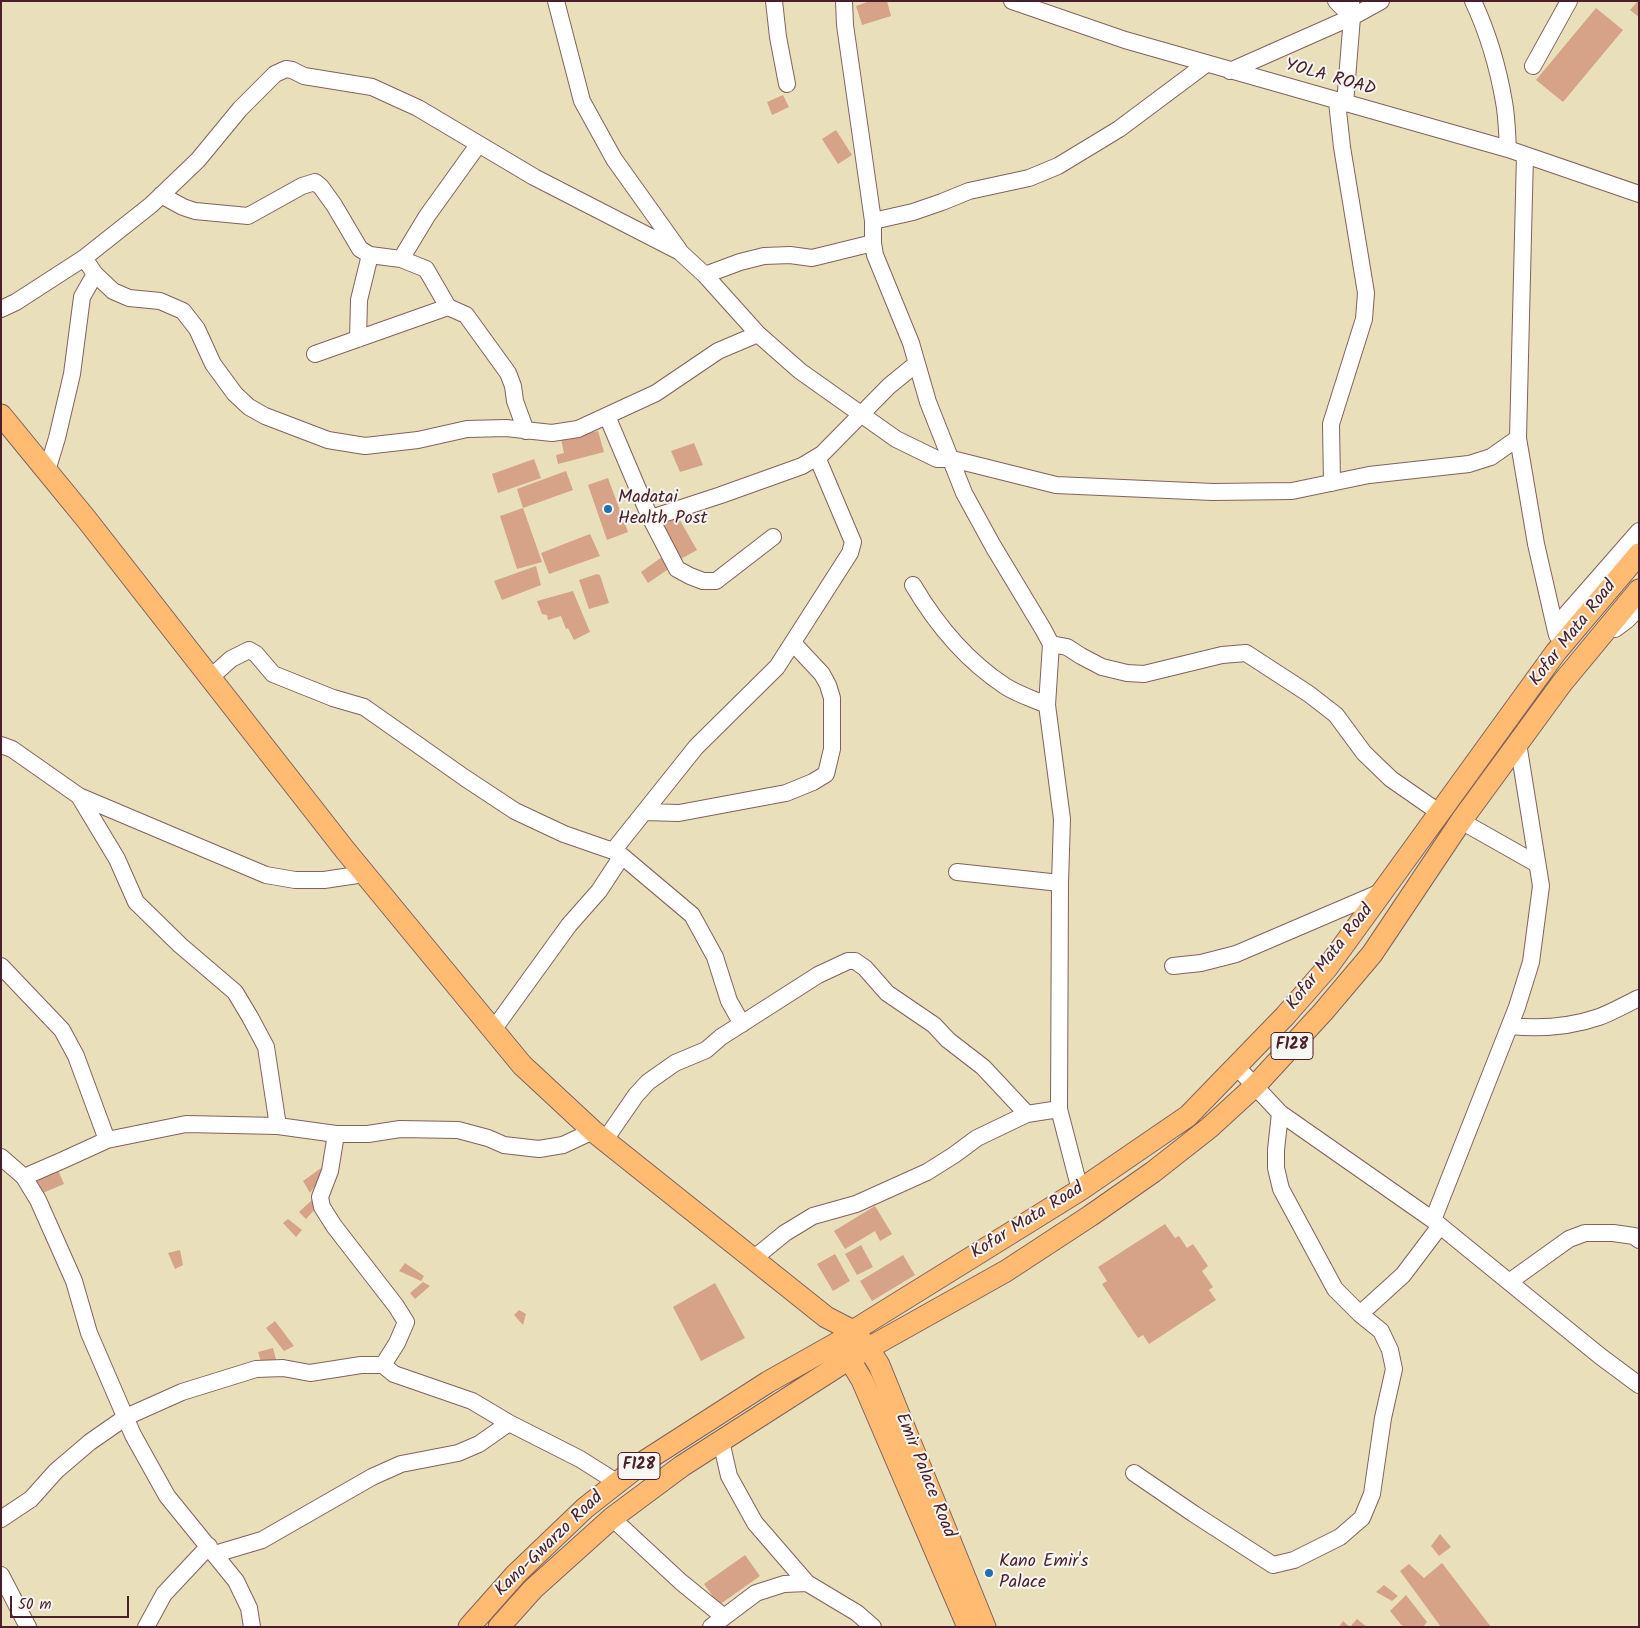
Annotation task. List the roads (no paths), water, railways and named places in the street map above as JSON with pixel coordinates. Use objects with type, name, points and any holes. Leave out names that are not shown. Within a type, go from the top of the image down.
[{"type":"main road","points":[[1,416],[211,677],[364,874],[522,1065],[599,1135],[753,1259]]},
{"type":"main road","name":"Kofar Mata Road","points":[[847,1344],[1188,1116],[1285,1016],[1327,968],[1440,813],[1558,637],[1604,595],[1639,554]]},
{"type":"main road","name":"Kofar Mata Road","points":[[847,1344],[869,1349],[1006,1272],[1153,1172],[1209,1128],[1255,1086],[1323,1012],[1372,954],[1461,821],[1562,683],[1595,644],[1630,610],[1639,590]]},
{"type":"main road","name":"Emir Palace Road","points":[[753,1259],[826,1317],[847,1344],[968,1627]]},
{"type":"main road","name":"Kano-Gwarzo Road","points":[[499,1627],[533,1589],[612,1518],[682,1466],[752,1423],[847,1344]]},
{"type":"main road","name":"Kano-Gwarzo Road","points":[[469,1627],[516,1574],[584,1508],[645,1461],[768,1382],[847,1344]]},
{"type":"main road","name":"Emir Palace Road","points":[[869,1349],[879,1365],[986,1627]]},
{"type":"street","points":[[556,1],[582,101],[614,159],[680,252],[705,275],[758,334],[800,371],[896,439],[937,459],[952,460],[1056,485],[1213,492],[1292,491],[1369,475],[1468,464],[1491,457],[1518,438]]},
{"type":"street","points":[[774,1],[778,37],[787,84]]},
{"type":"street","points":[[844,1],[845,25],[873,221],[875,255],[911,344],[928,402],[968,500],[1051,644],[1047,705],[1062,819],[1058,1109],[1080,1190]]},
{"type":"street","name":"YOLA ROAD","points":[[1012,1],[1088,29],[1230,72],[1525,155],[1639,194]]},
{"type":"street","points":[[1336,1],[1351,9]]},
{"type":"street","points":[[1230,72],[1351,9],[1381,1]]},
{"type":"street","points":[[1473,1],[1500,80],[1508,150]]},
{"type":"street","points":[[1533,66],[1569,1]]},
{"type":"street","points":[[1332,483],[1331,424],[1364,319],[1366,293],[1342,147],[1341,103],[1351,9]]},
{"type":"street","points":[[873,221],[913,212],[969,190],[1029,178],[1058,166],[1120,130],[1206,64]]},
{"type":"street","points":[[1,309],[16,302],[84,258],[161,195],[198,160],[240,109],[275,74],[286,69],[304,76],[372,88],[418,108],[534,177],[680,252]]},
{"type":"street","points":[[401,259],[427,216],[478,145]]},
{"type":"street","points":[[1525,155],[1518,438],[1536,544],[1558,637]]},
{"type":"street","points":[[161,195],[183,208],[248,216],[302,186],[316,182],[334,205],[360,249],[370,255],[401,259],[426,269],[448,307],[466,315],[508,374],[526,431]]},
{"type":"street","points":[[705,275],[740,262],[764,256],[790,255],[812,258],[873,243]]},
{"type":"street","points":[[358,339],[359,300],[370,255]]},
{"type":"street","points":[[84,258],[95,274],[113,291],[129,298],[160,301],[183,311],[196,329],[213,364],[235,394],[249,407],[265,416],[328,440],[365,446],[418,440],[467,429],[506,428],[552,433],[578,429],[656,393],[718,351],[758,334]]},
{"type":"street","points":[[47,471],[72,374],[82,297],[95,274]]},
{"type":"street","points":[[315,354],[448,307]]},
{"type":"street","points":[[652,518],[721,496],[802,466],[817,457],[839,438],[889,386],[916,364]]},
{"type":"street","points":[[607,416],[649,515],[678,569],[703,581],[716,581],[773,537]]},
{"type":"street","points":[[493,1030],[569,925],[599,891],[617,853],[672,774],[696,747],[777,667],[852,547],[853,542],[817,457]]},
{"type":"street","points":[[1558,637],[1639,531]]},
{"type":"street","points":[[913,585],[950,638],[980,667],[1006,687],[1047,705]]},
{"type":"street","points":[[644,812],[679,812],[786,793],[813,782],[826,774],[832,749],[832,698],[828,684],[822,674],[793,644]]},
{"type":"street","points":[[1051,644],[1067,646],[1102,667],[1127,673],[1144,674],[1222,655],[1246,653],[1309,694],[1336,715],[1364,753],[1390,779],[1440,813]]},
{"type":"street","points":[[211,677],[231,659],[249,650],[256,654],[273,674],[333,698],[364,707],[515,811],[564,834],[617,853],[692,915],[715,957],[729,1001],[742,1024]]},
{"type":"street","points":[[1360,1314],[1403,1275],[1436,1223],[1517,1007],[1531,962],[1541,886],[1518,743]]},
{"type":"street","points":[[1,745],[12,749],[79,796],[266,875],[295,880],[324,880],[364,874]]},
{"type":"street","points":[[79,796],[117,860],[136,902],[180,945],[235,992],[266,1047],[278,1126]]},
{"type":"street","points":[[1461,821],[1537,864]]},
{"type":"street","points":[[958,872],[1060,883]]},
{"type":"street","points":[[1172,966],[1201,963],[1236,954],[1383,891]]},
{"type":"street","points":[[24,1177],[106,1140],[186,1124],[278,1126],[336,1134],[368,1134],[400,1129],[458,1130],[488,1138],[504,1145],[539,1149],[563,1145],[599,1135],[648,1082],[675,1063],[706,1050],[721,1037],[818,975],[848,961],[855,961],[866,968],[887,993],[934,1025],[948,1040],[983,1067],[1027,1114]]},
{"type":"street","points":[[1,966],[62,1030],[76,1056],[106,1140]]},
{"type":"street","points":[[1510,1026],[1554,1028],[1599,1017],[1639,998]]},
{"type":"street","points":[[1236,1066],[1280,1112],[1436,1223],[1639,1385]]},
{"type":"street","points":[[753,1259],[785,1233],[813,1216],[856,1204],[927,1172],[977,1138],[1027,1114],[1058,1109]]},
{"type":"street","points":[[1134,1472],[1194,1514],[1273,1565],[1294,1560],[1340,1537],[1362,1518],[1372,1494],[1383,1418],[1394,1369],[1390,1350],[1381,1331],[1334,1289],[1281,1189],[1276,1168],[1280,1112]]},
{"type":"street","points":[[336,1134],[330,1171],[320,1197],[322,1207],[334,1226],[396,1306],[406,1322],[397,1343],[382,1365]]},
{"type":"street","points":[[1,1157],[24,1177],[38,1200],[74,1281],[89,1334],[133,1436],[167,1496],[236,1581],[249,1608],[252,1627]]},
{"type":"street","points":[[1509,1282],[1569,1239],[1585,1233],[1613,1232],[1634,1236],[1639,1240]]},
{"type":"street","points":[[1,1519],[31,1499],[56,1471],[90,1442],[126,1417],[182,1392],[256,1369],[283,1368],[310,1373],[360,1365],[382,1365],[394,1374],[472,1401],[509,1423],[580,1459],[618,1483]]},
{"type":"street","points":[[146,1627],[164,1594],[212,1550],[262,1540],[372,1477],[401,1464],[458,1453],[479,1444],[509,1423]]},
{"type":"street","points":[[720,1441],[729,1476],[755,1523],[807,1582],[857,1614],[873,1627]]},
{"type":"street","points":[[612,1518],[674,1576],[717,1622],[756,1593],[784,1584],[807,1582]]},
{"type":"street","points":[[1,1575],[28,1627]]},
{"type":"place","name":"Madatai Health Post","points":[[608,509]]},
{"type":"place","name":"Kano Emir's Palace","points":[[989,1573]]}]
